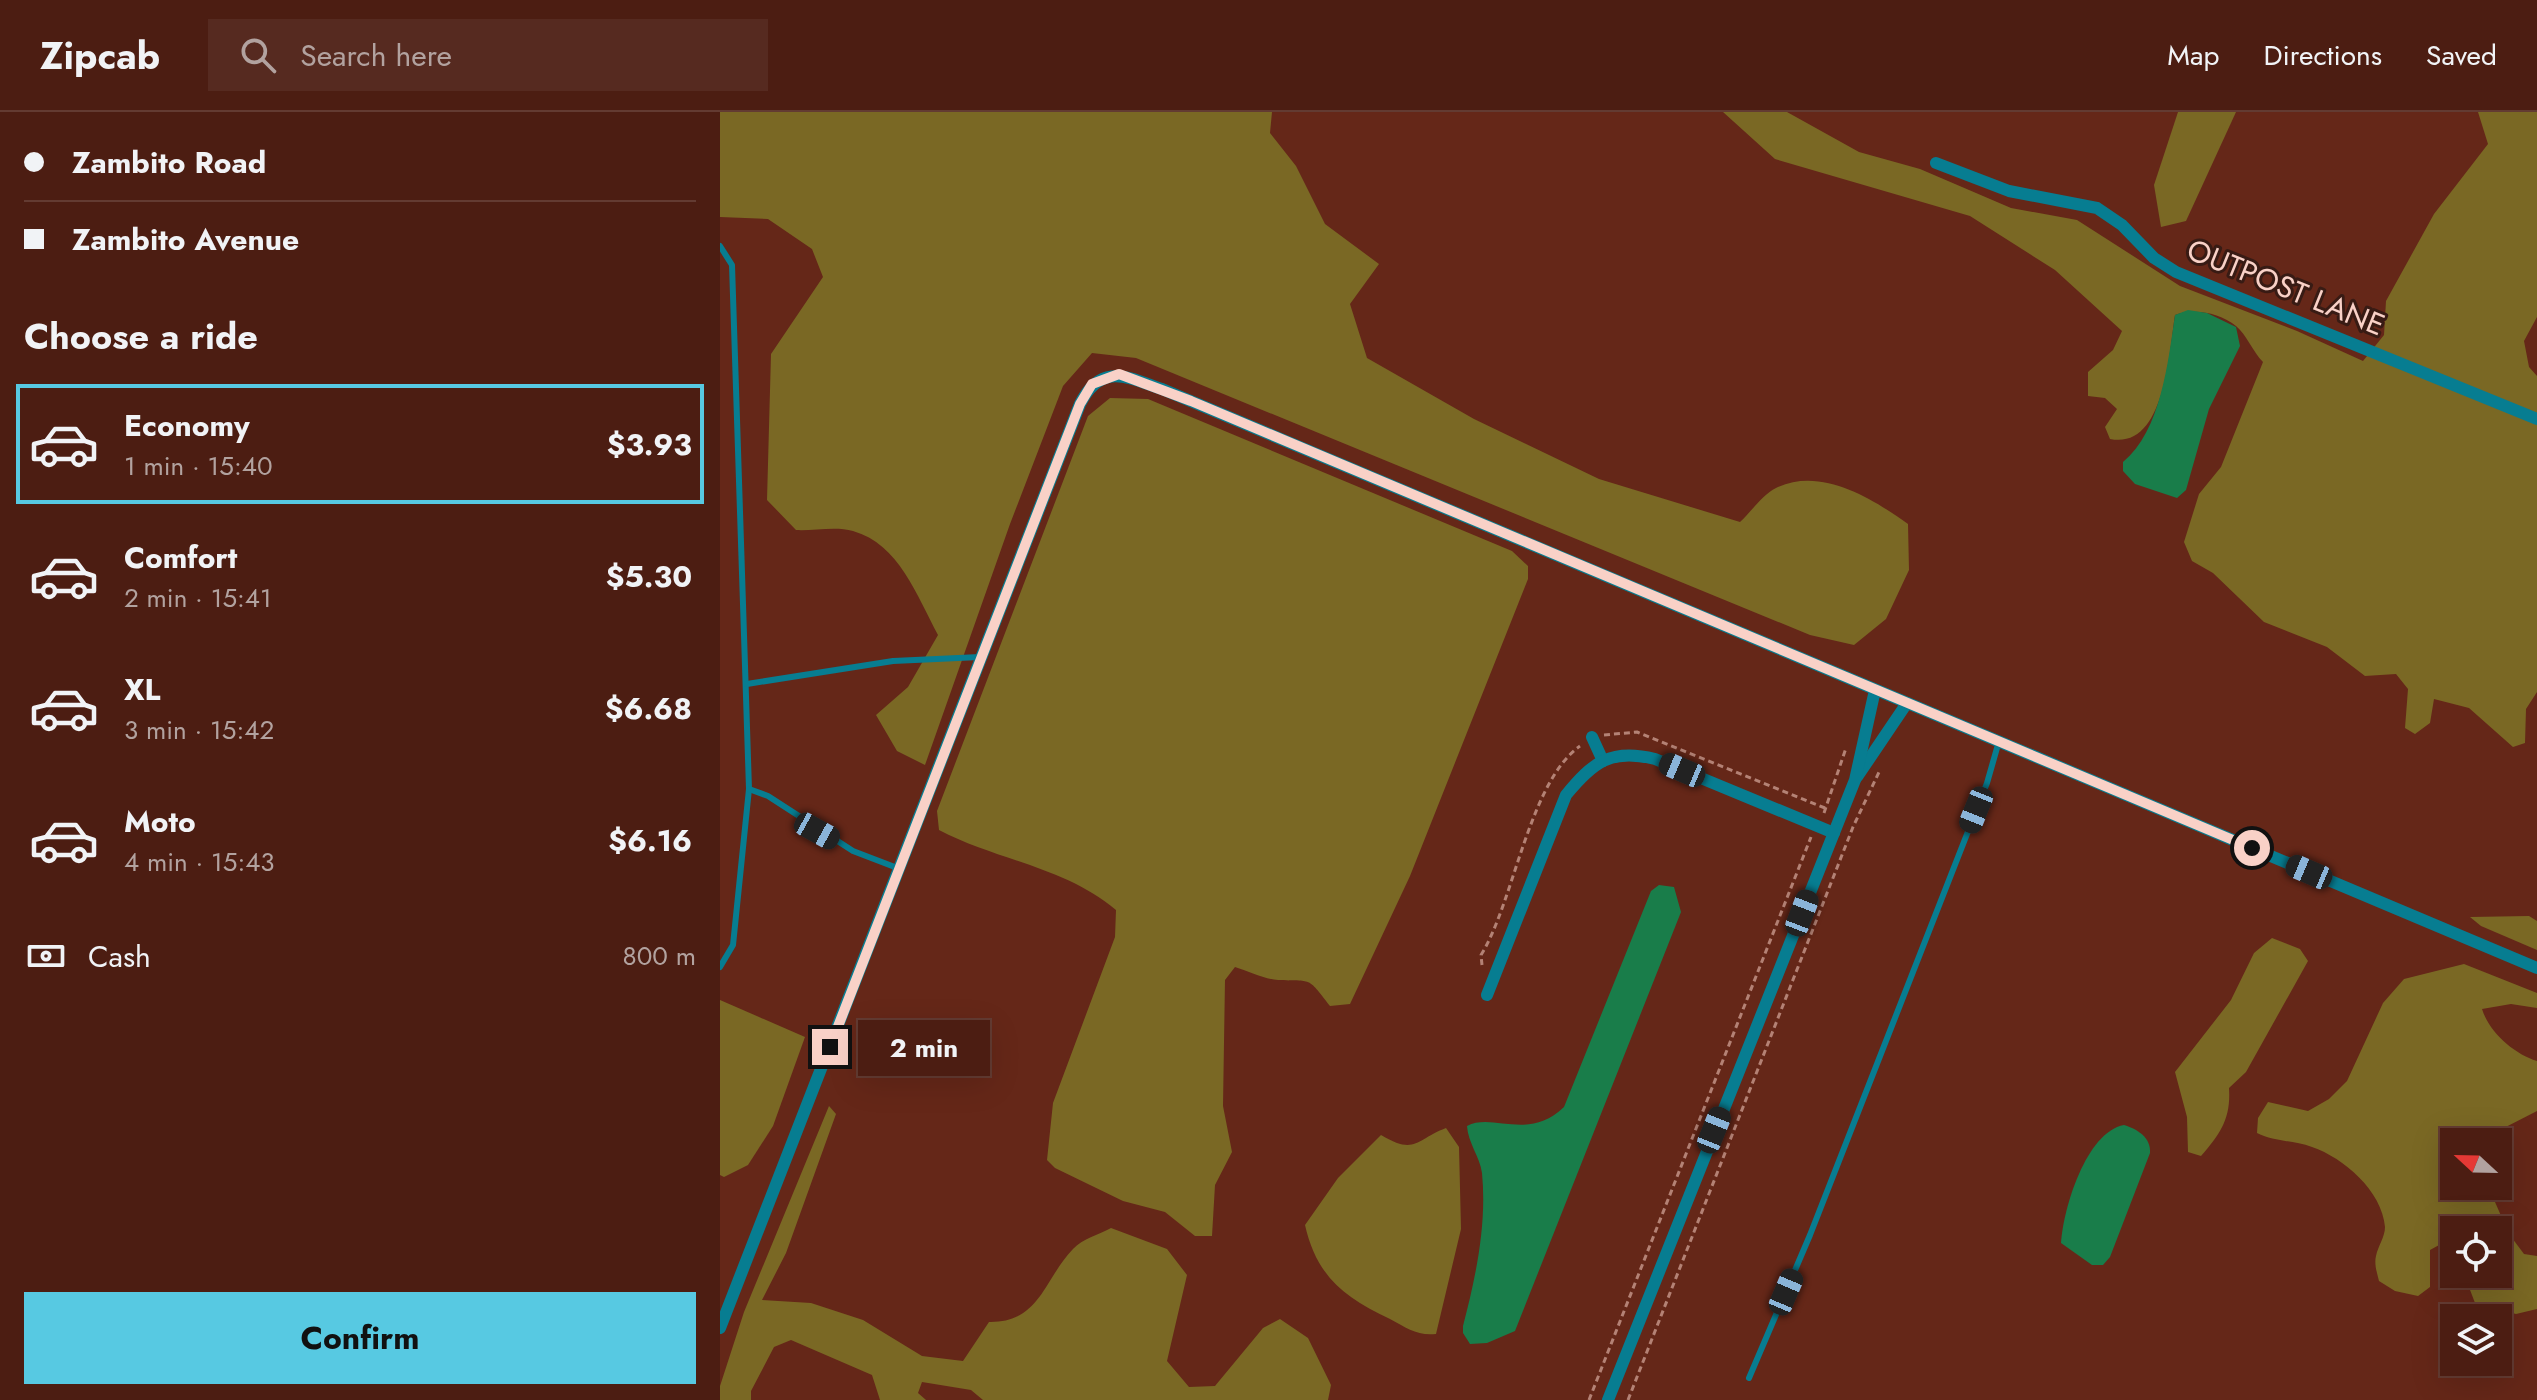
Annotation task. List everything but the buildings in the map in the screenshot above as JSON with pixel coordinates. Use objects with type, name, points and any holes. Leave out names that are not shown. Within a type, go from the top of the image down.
[{"type":"street","name":"OUTPOST LANE","points":[[1936,163],[2009,191],[2097,208],[2122,225],[2154,258],[2176,272],[2537,419]]},
{"type":"street","points":[[720,1328],[984,658],[1080,404],[1092,384],[1119,374],[1162,389],[2537,968]]},
{"type":"street","points":[[1608,1400],[1855,780],[1875,690]]},
{"type":"street","points":[[1855,780],[1907,703]]},
{"type":"street","points":[[1592,737],[1603,761]]},
{"type":"street","points":[[1487,995],[1566,795],[1586,770],[1603,761],[1625,755],[1655,759],[1834,833]]},
{"type":"lane","points":[[720,246],[732,265],[749,789],[733,945],[720,967]]},
{"type":"lane","points":[[747,684],[893,661],[966,656],[984,658]]},
{"type":"lane","points":[[1749,1378],[1810,1235],[1987,783],[1999,741]]},
{"type":"lane","points":[[749,789],[768,796],[853,851],[900,869]]},
{"type":"path","points":[[1494,976],[1480,962],[1481,955],[1537,815],[1567,755],[1592,737],[1637,732],[1825,808]]},
{"type":"path","points":[[1589,1400],[1825,808],[1849,739]]},
{"type":"path","points":[[1628,1400],[1853,827],[1881,769]]},
{"type":"shaded area","points":[[720,112],[1272,112],[1270,133],[1296,166],[1325,224],[1379,264],[1350,304],[1367,358],[1474,419],[1599,479],[1740,522],[1771,491],[1793,482],[1811,481],[1846,488],[1908,524],[1909,570],[1886,619],[1854,645],[1810,635],[1136,358],[1092,353],[1063,386],[1010,524],[925,765],[897,751],[876,715],[908,687],[938,635],[914,588],[895,559],[869,538],[846,530],[796,530],[767,500],[771,354],[823,277],[812,249],[768,219],[720,217]]},
{"type":"shaded area","points":[[1723,112],[1787,112],[1859,152],[1920,169],[2011,208],[2077,220],[2180,286],[2297,331],[2363,361],[2384,335],[2386,301],[2434,214],[2488,144],[2478,112],[2537,112],[2537,317],[2524,341],[2529,367],[2537,376],[2537,692],[2526,709],[2525,743],[2513,747],[2469,708],[2434,699],[2430,723],[2415,734],[2405,728],[2408,689],[2396,674],[2365,676],[2327,647],[2264,622],[2213,573],[2192,561],[2184,542],[2199,494],[2221,467],[2263,362],[2236,326],[2207,313],[2175,315],[2166,374],[2153,415],[2143,430],[2128,438],[2110,439],[2105,427],[2117,409],[2105,398],[2088,396],[2088,372],[2113,350],[2122,331],[2055,270],[1970,216],[1775,159]]},
{"type":"shaded area","points":[[2178,112],[2236,112],[2186,221],[2161,227],[2154,185]]},
{"type":"shaded area","points":[[2188,310],[2207,313],[2236,327],[2240,346],[2209,409],[2186,490],[2177,498],[2135,484],[2123,471],[2123,462],[2136,449],[2154,414],[2161,394],[2175,315]]},
{"type":"shaded area","points":[[1110,398],[1148,399],[1512,551],[1528,566],[1528,579],[1410,876],[1350,1004],[1330,1006],[1308,982],[1262,977],[1235,967],[1225,980],[1223,1106],[1232,1152],[1215,1185],[1212,1236],[1195,1236],[1165,1212],[1123,1201],[1055,1168],[1047,1160],[1053,1103],[1115,937],[1116,910],[1096,895],[1053,874],[939,830],[937,811],[1088,416]]},
{"type":"shaded area","points":[[1659,885],[1674,887],[1681,912],[1515,1331],[1487,1343],[1470,1344],[1463,1333],[1463,1326],[1479,1250],[1483,1192],[1481,1167],[1467,1126],[1488,1122],[1537,1123],[1564,1107],[1651,891]]},
{"type":"shaded area","points":[[2529,916],[2537,921],[2537,950],[2481,926],[2470,917]]},
{"type":"shaded area","points":[[2272,938],[2300,949],[2308,961],[2246,1072],[2229,1088],[2226,1117],[2219,1132],[2201,1156],[2188,1152],[2187,1117],[2175,1072],[2231,1000],[2254,953]]},
{"type":"shaded area","points":[[2464,964],[2537,993],[2537,1008],[2511,1004],[2482,1009],[2490,1026],[2504,1041],[2537,1061],[2537,1111],[2504,1128],[2440,1128],[2440,1200],[2494,1200],[2501,1216],[2440,1216],[2440,1245],[2430,1250],[2430,1287],[2418,1296],[2395,1291],[2379,1281],[2375,1259],[2385,1227],[2377,1201],[2359,1178],[2324,1152],[2257,1133],[2258,1118],[2268,1102],[2308,1111],[2329,1099],[2347,1081],[2383,1003],[2404,979]]},
{"type":"shaded area","points":[[720,1000],[805,1037],[773,1126],[748,1165],[724,1177],[720,1175]]},
{"type":"shaded area","points":[[829,1106],[836,1114],[786,1253],[762,1300],[811,1303],[863,1320],[922,1356],[963,1361],[989,1322],[1020,1315],[1039,1297],[1077,1245],[1111,1228],[1167,1249],[1187,1275],[1167,1361],[1189,1387],[1215,1386],[1263,1328],[1280,1319],[1308,1338],[1331,1385],[1328,1400],[983,1400],[971,1390],[922,1382],[918,1393],[926,1400],[880,1400],[872,1375],[791,1340],[774,1347],[751,1391],[751,1400],[720,1400],[720,1386],[744,1312]]},
{"type":"shaded area","points":[[2124,1125],[2142,1134],[2148,1142],[2150,1153],[2110,1257],[2103,1265],[2092,1265],[2061,1243],[2066,1211],[2088,1156],[2110,1131]]},
{"type":"shaded area","points":[[1446,1128],[1459,1147],[1461,1229],[1436,1334],[1423,1334],[1374,1311],[1335,1283],[1317,1259],[1305,1225],[1338,1178],[1381,1135],[1409,1145]]},
{"type":"shaded area","points":[[2512,1238],[2524,1254],[2537,1256],[2537,1309],[2516,1314],[2512,1313],[2512,1304],[2475,1303],[2469,1288],[2512,1288]]},
{"type":"route","points":[[830,1047],[984,658],[1080,404],[1092,384],[1119,374],[1191,401],[2252,848]]}]
